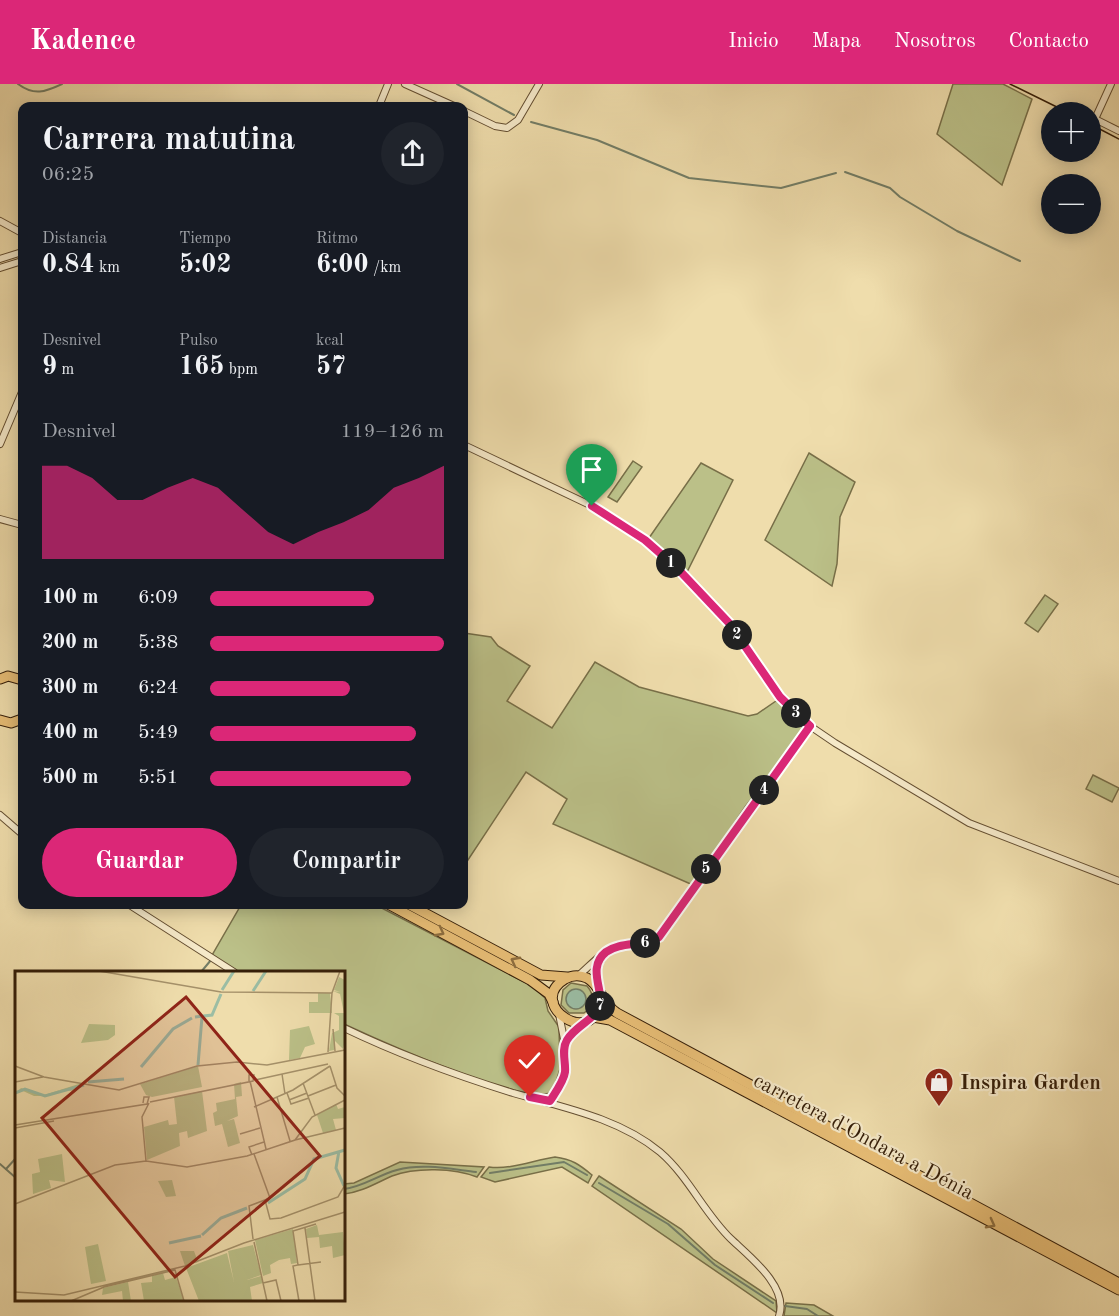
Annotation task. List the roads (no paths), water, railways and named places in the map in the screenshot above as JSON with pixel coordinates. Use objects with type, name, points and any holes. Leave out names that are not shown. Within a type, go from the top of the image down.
[{"type":"main road","points":[[1,678],[18,677]]},
{"type":"main road","points":[[0,720],[11,723],[18,721]]},
{"type":"main road","points":[[397,909],[530,980],[549,994],[559,1014],[569,1022],[582,1023],[592,1017],[600,1005],[601,998],[596,985],[574,976],[548,978],[417,909]]},
{"type":"main road","points":[[554,1002],[555,990],[574,976]]},
{"type":"main road","name":"carretera d'Ondara a Dénia","points":[[601,998],[616,1013],[681,1049],[1119,1283]]},
{"type":"main road","name":"carretera d'Ondara a Dénia","points":[[592,1017],[610,1020],[1119,1290]]},
{"type":"street","points":[[381,102],[388,84]]},
{"type":"street","points":[[405,84],[421,87],[447,102]]},
{"type":"street","points":[[468,113],[495,126],[507,128],[518,120],[539,84]]},
{"type":"street","points":[[1111,84],[1095,119],[1119,131]]},
{"type":"street","points":[[0,221],[18,231]]},
{"type":"street","points":[[0,259],[18,253]]},
{"type":"street","points":[[0,267],[18,262]]},
{"type":"street","points":[[0,444],[18,401]]},
{"type":"street","points":[[468,447],[592,506],[645,540],[678,569],[729,623],[780,697],[810,726],[969,823],[1119,881]]},
{"type":"street","points":[[0,519],[18,524]]},
{"type":"street","points":[[574,976],[604,953],[616,947],[647,943],[659,937],[810,726]]},
{"type":"street","points":[[0,815],[18,831]]},
{"type":"street","points":[[136,909],[232,971]]},
{"type":"street","points":[[596,985],[597,967],[604,953]]},
{"type":"street","points":[[550,1101],[565,1074],[565,1044],[559,1014]]},
{"type":"street","points":[[565,1044],[582,1023]]},
{"type":"street","points":[[345,1028],[421,1061],[512,1092],[550,1101],[638,1137],[659,1152],[684,1177],[716,1224],[773,1284],[781,1301],[779,1316]]},
{"type":"waterway","points":[[18,84],[29,90],[40,92],[62,84]]},
{"type":"waterway","points":[[457,84],[514,115]]},
{"type":"waterway","points":[[531,122],[597,140],[689,178],[781,188],[836,173]]},
{"type":"waterway","points":[[845,172],[890,188],[900,197],[957,231],[1020,261]]},
{"type":"waterway","points":[[202,971],[211,960]]},
{"type":"waterway","points":[[6,1169],[15,1159]]},
{"type":"waterway","points":[[490,1173],[564,1162],[587,1175]]},
{"type":"waterway","points":[[0,1164],[15,1177]]},
{"type":"waterway","points":[[345,1189],[407,1168],[436,1167],[476,1172]]},
{"type":"waterway","points":[[599,1183],[668,1224],[715,1265],[773,1303]]},
{"type":"waterway","points":[[785,1306],[807,1309],[818,1316]]},
{"type":"tram line","points":[[1010,84],[1047,102]]},
{"type":"tram line","points":[[1101,130],[1119,139]]},
{"type":"place","name":"Inspira Garden","points":[[939,1108]]}]
